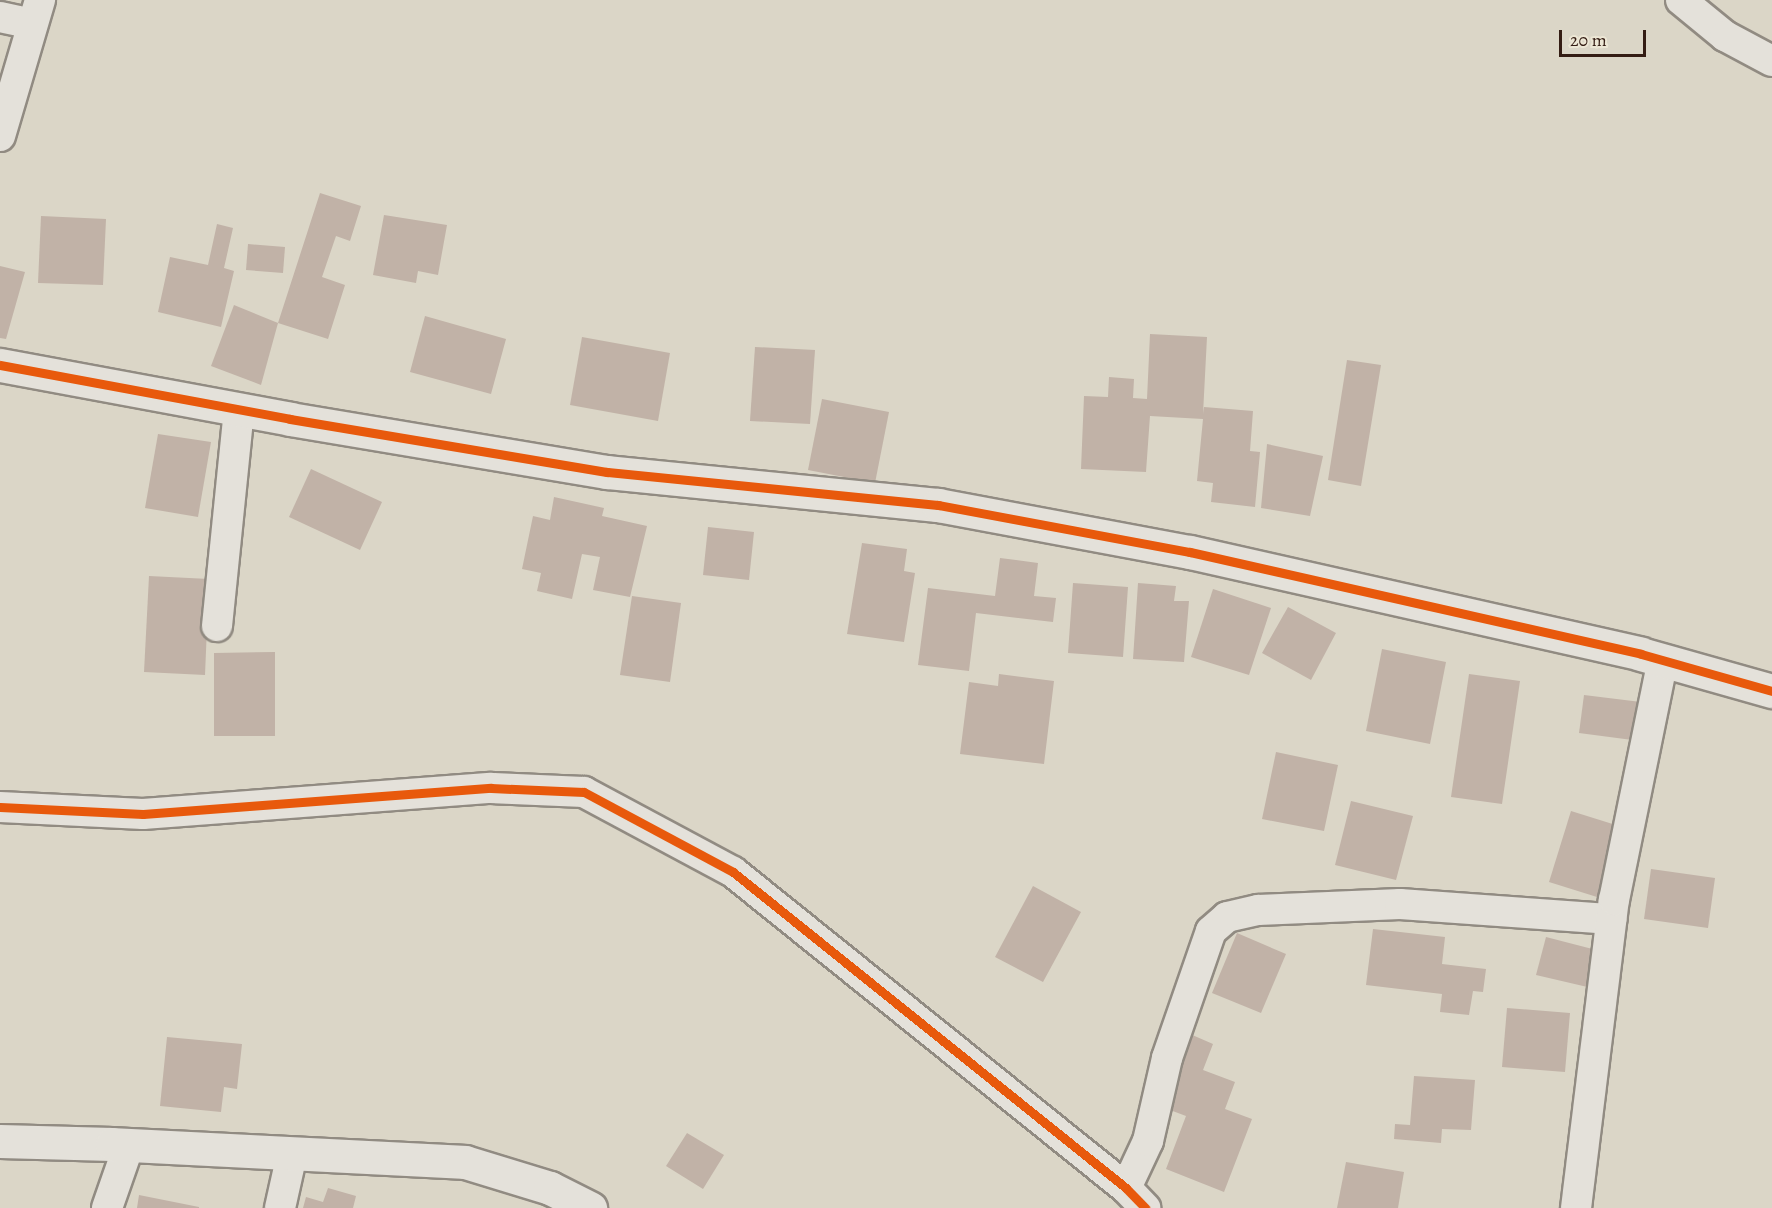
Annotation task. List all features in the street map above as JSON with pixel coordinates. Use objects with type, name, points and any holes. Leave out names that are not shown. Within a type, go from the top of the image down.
[{"type":"street","points":[[1682,0],[1725,36],[1772,62]]},
{"type":"street","points":[[0,17],[36,12],[0,136]]},
{"type":"street","points":[[0,365],[239,410],[607,472],[938,505],[1190,552],[1663,660],[1772,692]]},
{"type":"street","points":[[217,626],[239,410]]},
{"type":"street","points":[[1576,1208],[1611,919],[1663,660]]},
{"type":"street","points":[[0,807],[143,814],[491,788],[584,792],[733,872],[1136,1198],[1167,1058],[1211,931],[1227,917],[1258,910],[1400,904],[1611,919]]},
{"type":"street","points":[[0,1141],[129,1145],[465,1162],[550,1188],[590,1208]]},
{"type":"street","points":[[107,1208],[129,1145]]},
{"type":"street","points":[[280,1208],[292,1154]]},
{"type":"building","points":[[320,193],[361,206],[350,241],[336,236],[322,277],[345,285],[328,339],[278,323]]},
{"type":"building","points":[[384,215],[447,225],[438,275],[418,271],[416,283],[373,275]]},
{"type":"building","points":[[41,216],[106,219],[103,285],[38,283]]},
{"type":"building","points":[[217,224],[233,228],[224,268],[234,271],[221,327],[158,312],[170,257],[208,265]]},
{"type":"building","points":[[248,244],[285,247],[283,273],[246,270]]},
{"type":"building","points":[[0,266],[25,272],[6,339],[0,338]]},
{"type":"building","points":[[234,305],[278,323],[261,385],[211,366]]},
{"type":"building","points":[[425,316],[506,339],[491,394],[410,372]]},
{"type":"building","points":[[1150,334],[1207,337],[1203,414],[1204,407],[1253,411],[1250,451],[1260,452],[1255,507],[1211,502],[1213,483],[1197,481],[1203,419],[1150,416],[1146,472],[1081,469],[1084,396],[1108,397],[1109,377],[1134,379],[1133,398],[1147,399]]},
{"type":"building","points":[[582,337],[670,353],[658,421],[570,405]]},
{"type":"building","points":[[755,347],[815,350],[810,424],[750,421]]},
{"type":"building","points":[[1347,360],[1381,365],[1361,486],[1328,480]]},
{"type":"building","points":[[822,399],[889,412],[875,483],[808,470]]},
{"type":"building","points":[[158,434],[211,442],[198,517],[145,508]]},
{"type":"building","points":[[1267,444],[1323,456],[1310,516],[1261,508]]},
{"type":"building","points":[[311,469],[382,502],[360,550],[289,517]]},
{"type":"building","points":[[554,497],[604,508],[602,516],[647,526],[630,597],[593,590],[600,557],[582,554],[572,599],[537,591],[541,573],[522,569],[533,516],[550,520]]},
{"type":"building","points":[[708,527],[754,532],[749,580],[703,575]]},
{"type":"building","points":[[862,543],[907,549],[904,571],[915,573],[904,642],[847,634]]},
{"type":"building","points":[[1000,558],[1038,563],[1034,596],[1056,598],[1053,622],[976,613],[969,671],[918,665],[928,588],[995,596]]},
{"type":"building","points":[[149,576],[209,579],[205,675],[144,672]]},
{"type":"building","points":[[1073,583],[1128,587],[1123,657],[1068,653]]},
{"type":"building","points":[[1138,583],[1176,586],[1174,601],[1189,601],[1184,662],[1133,659]]},
{"type":"building","points":[[1213,589],[1271,608],[1249,675],[1191,657]]},
{"type":"building","points":[[632,596],[681,603],[670,682],[620,675]]},
{"type":"building","points":[[1288,607],[1336,633],[1311,680],[1262,653]]},
{"type":"building","points":[[1382,649],[1446,662],[1430,744],[1366,731]]},
{"type":"building","points":[[275,652],[275,736],[214,736],[214,653]]},
{"type":"building","points":[[999,674],[1054,681],[1044,764],[960,754],[969,682],[998,686]]},
{"type":"building","points":[[1469,674],[1520,681],[1502,804],[1451,797]]},
{"type":"building","points":[[1584,695],[1649,703],[1640,741],[1579,733]]},
{"type":"building","points":[[1276,752],[1338,765],[1324,831],[1262,819]]},
{"type":"building","points":[[1351,801],[1413,816],[1396,880],[1335,865]]},
{"type":"building","points":[[1571,811],[1619,826],[1597,897],[1549,882]]},
{"type":"building","points":[[1651,869],[1715,878],[1708,928],[1644,919]]},
{"type":"building","points":[[1033,886],[1081,912],[1043,982],[995,957]]},
{"type":"building","points":[[1373,929],[1445,937],[1442,964],[1486,969],[1483,992],[1473,991],[1469,1015],[1440,1012],[1442,994],[1366,985]]},
{"type":"building","points":[[1237,933],[1286,954],[1261,1013],[1212,993]]},
{"type":"building","points":[[1546,937],[1604,952],[1596,989],[1536,975]]},
{"type":"building","points":[[1507,1008],[1570,1013],[1565,1072],[1502,1067]]},
{"type":"building","points":[[1190,1034],[1213,1044],[1203,1070],[1235,1082],[1225,1109],[1252,1119],[1224,1192],[1166,1169],[1186,1116],[1162,1107]]},
{"type":"building","points":[[167,1037],[242,1044],[237,1089],[224,1087],[221,1112],[160,1106]]},
{"type":"building","points":[[1414,1076],[1475,1080],[1471,1130],[1442,1129],[1441,1143],[1394,1139],[1395,1124],[1410,1125]]},
{"type":"building","points":[[687,1133],[724,1155],[703,1189],[666,1166]]},
{"type":"building","points":[[1346,1162],[1404,1172],[1398,1208],[1337,1208]]},
{"type":"building","points":[[328,1188],[356,1196],[353,1208],[303,1208],[306,1197],[323,1202]]},
{"type":"building","points":[[139,1195],[199,1207],[199,1208],[137,1208]]},
{"type":"cycle path","points":[[0,365],[290,419],[607,472],[938,505],[1190,552],[1641,654],[1772,691]]},
{"type":"cycle path","points":[[0,807],[143,814],[491,788],[584,792],[733,872],[1126,1188],[1145,1208]]}]
